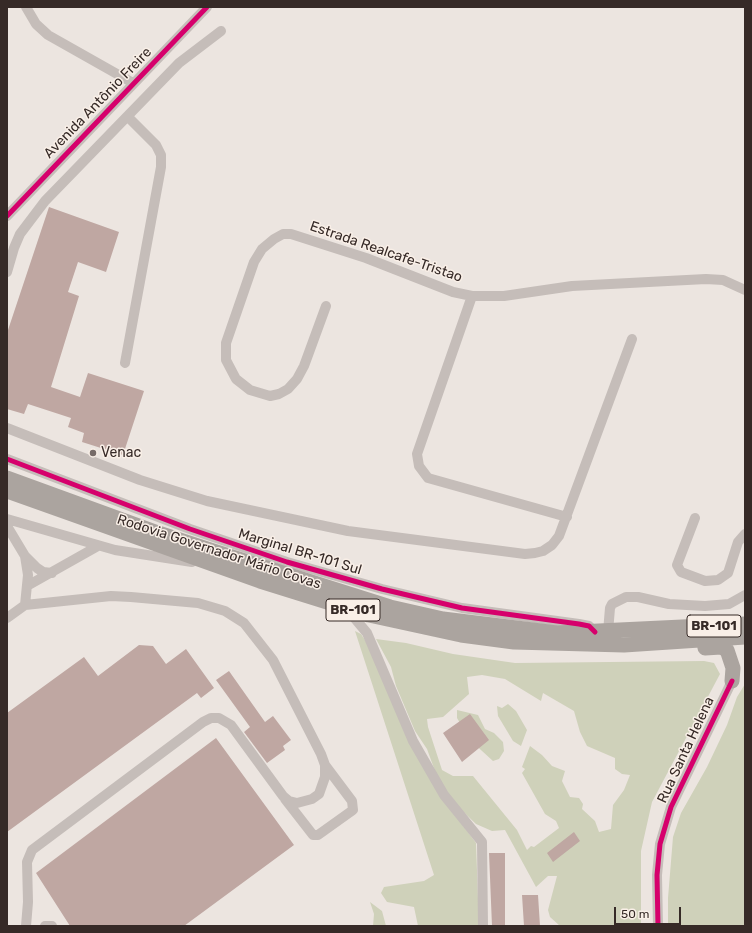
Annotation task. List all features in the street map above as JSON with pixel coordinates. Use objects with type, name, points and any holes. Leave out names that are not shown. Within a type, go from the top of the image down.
[{"type":"highway","name":"Rodovia Governador Mário Covas","points":[[7,478],[158,533],[390,607],[443,619],[514,629],[557,633],[745,624]]},
{"type":"highway","name":"Rodovia Governador Mário Covas","points":[[7,491],[217,566],[370,615],[461,635],[514,642],[624,645],[745,637]]},
{"type":"highway","points":[[558,644],[633,651],[721,647],[727,650],[731,657],[733,668],[732,681]]},
{"type":"highway","points":[[732,681],[745,671]]},
{"type":"street","points":[[26,7],[36,24],[48,35],[133,83]]},
{"type":"street","name":"Avenida Antônio Freire","points":[[7,216],[207,7]]},
{"type":"street","points":[[7,272],[20,234],[45,201],[179,63],[221,31]]},
{"type":"street","points":[[125,363],[161,167],[161,155],[156,145],[128,117]]},
{"type":"street","name":"Estrada Realcafe-Tristao","points":[[326,306],[304,366],[297,379],[288,389],[279,394],[270,396],[250,390],[236,380],[226,360],[226,343],[254,262],[262,249],[283,234],[291,234],[366,258],[439,287],[472,296],[504,296],[572,286],[706,279],[723,280],[745,290]]},
{"type":"street","points":[[472,296],[417,454],[419,466],[428,478],[567,517]]},
{"type":"street","points":[[7,428],[140,480],[207,501],[348,531],[525,554],[535,553],[543,551],[552,545],[559,536],[632,339]]},
{"type":"street","name":"Marginal BR-101 Sul","points":[[7,459],[190,529],[287,562],[382,589],[462,608],[579,624],[589,626],[602,632]]},
{"type":"street","points":[[695,518],[677,565],[681,572],[705,581],[718,580],[728,573],[738,542],[745,534]]},
{"type":"street","points":[[7,519],[98,546],[217,566]]},
{"type":"street","points":[[7,526],[25,556],[43,572],[52,574]]},
{"type":"street","points":[[27,586],[52,574],[98,546]]},
{"type":"street","points":[[25,556],[28,575],[25,605]]},
{"type":"street","points":[[602,632],[612,604],[626,597],[638,597],[669,604],[705,606],[729,604],[745,595]]},
{"type":"street","points":[[7,618],[25,605],[111,596],[198,603],[225,611],[244,623],[273,660],[325,765],[354,805],[353,810],[318,835],[313,835],[309,832],[231,725],[219,718],[211,718],[203,722],[32,850],[27,862],[28,902],[26,926]]},
{"type":"street","points":[[345,607],[367,633],[413,741],[444,795],[482,842],[483,926]]},
{"type":"street","name":"Rua Santa Helena","points":[[658,926],[657,875],[660,844],[671,807],[732,681]]},
{"type":"street","points":[[283,796],[289,801],[297,803],[312,799],[319,794],[325,777],[325,765]]},
{"type":"street","points":[[45,926],[52,926]]},
{"type":"green space","points":[[355,631],[361,634],[365,640],[442,797],[476,843],[479,926],[418,926],[414,907],[387,902],[381,893],[384,887],[424,881],[434,875]]},
{"type":"green space","points":[[376,639],[406,643],[453,654],[515,663],[704,661],[714,663],[720,674],[652,802],[641,851],[641,926],[560,926],[550,917],[548,910],[557,876],[548,876],[536,887],[505,830],[492,831],[476,824],[452,801],[435,771],[427,749],[415,731],[396,686],[391,667]],"holes":[[[482,675],[505,679],[541,701],[543,693],[574,711],[580,732],[587,746],[615,758],[615,769],[622,774],[630,775],[624,790],[613,805],[611,829],[599,832],[595,821],[582,809],[583,804],[579,798],[570,797],[562,781],[565,771],[552,766],[542,755],[530,746],[522,767],[525,769],[522,773],[545,814],[556,821],[559,828],[534,847],[531,846],[527,850],[517,830],[473,776],[453,776],[442,770],[428,727],[427,719],[443,717],[469,694],[467,677]]]},
{"type":"green space","points":[[745,684],[745,926],[668,926],[668,898],[673,837],[681,813],[707,767],[727,725],[737,697]]},
{"type":"green space","points":[[508,704],[516,711],[527,730],[521,746],[513,741],[498,716],[497,706],[502,708]]},
{"type":"green space","points":[[457,710],[478,715],[485,729],[494,733],[503,742],[504,751],[499,759],[493,761],[470,740],[457,718]]},
{"type":"green space","points":[[370,902],[382,911],[386,926],[373,926],[374,914]]},
{"type":"building","points":[[49,207],[119,232],[106,272],[78,262],[68,292],[79,296],[51,387],[80,397],[88,373],[144,391],[123,455],[82,442],[84,433],[68,427],[71,418],[28,404],[24,414],[7,409],[7,333]]},
{"type":"building","points":[[139,645],[153,646],[166,664],[186,649],[214,688],[201,698],[197,693],[7,832],[7,713],[84,657],[98,676]]},
{"type":"building","points":[[229,671],[265,722],[273,716],[291,740],[283,746],[285,750],[267,763],[244,732],[250,727],[216,680]]},
{"type":"building","points":[[470,714],[489,740],[462,762],[443,733]]},
{"type":"building","points":[[216,738],[294,845],[184,926],[70,926],[36,873]]},
{"type":"building","points":[[574,832],[580,841],[553,862],[547,853]]},
{"type":"building","points":[[489,853],[505,853],[505,926],[492,926]]},
{"type":"building","points":[[522,895],[538,895],[540,926],[524,926]]},
{"type":"cycle path","points":[[7,216],[207,7]]},
{"type":"cycle path","points":[[7,459],[190,529],[287,562],[382,589],[462,608],[579,624],[589,626],[595,632]]},
{"type":"cycle path","points":[[658,926],[657,875],[660,844],[671,807],[732,681]]},
{"type":"place","name":"Venac","points":[[93,453]]}]
